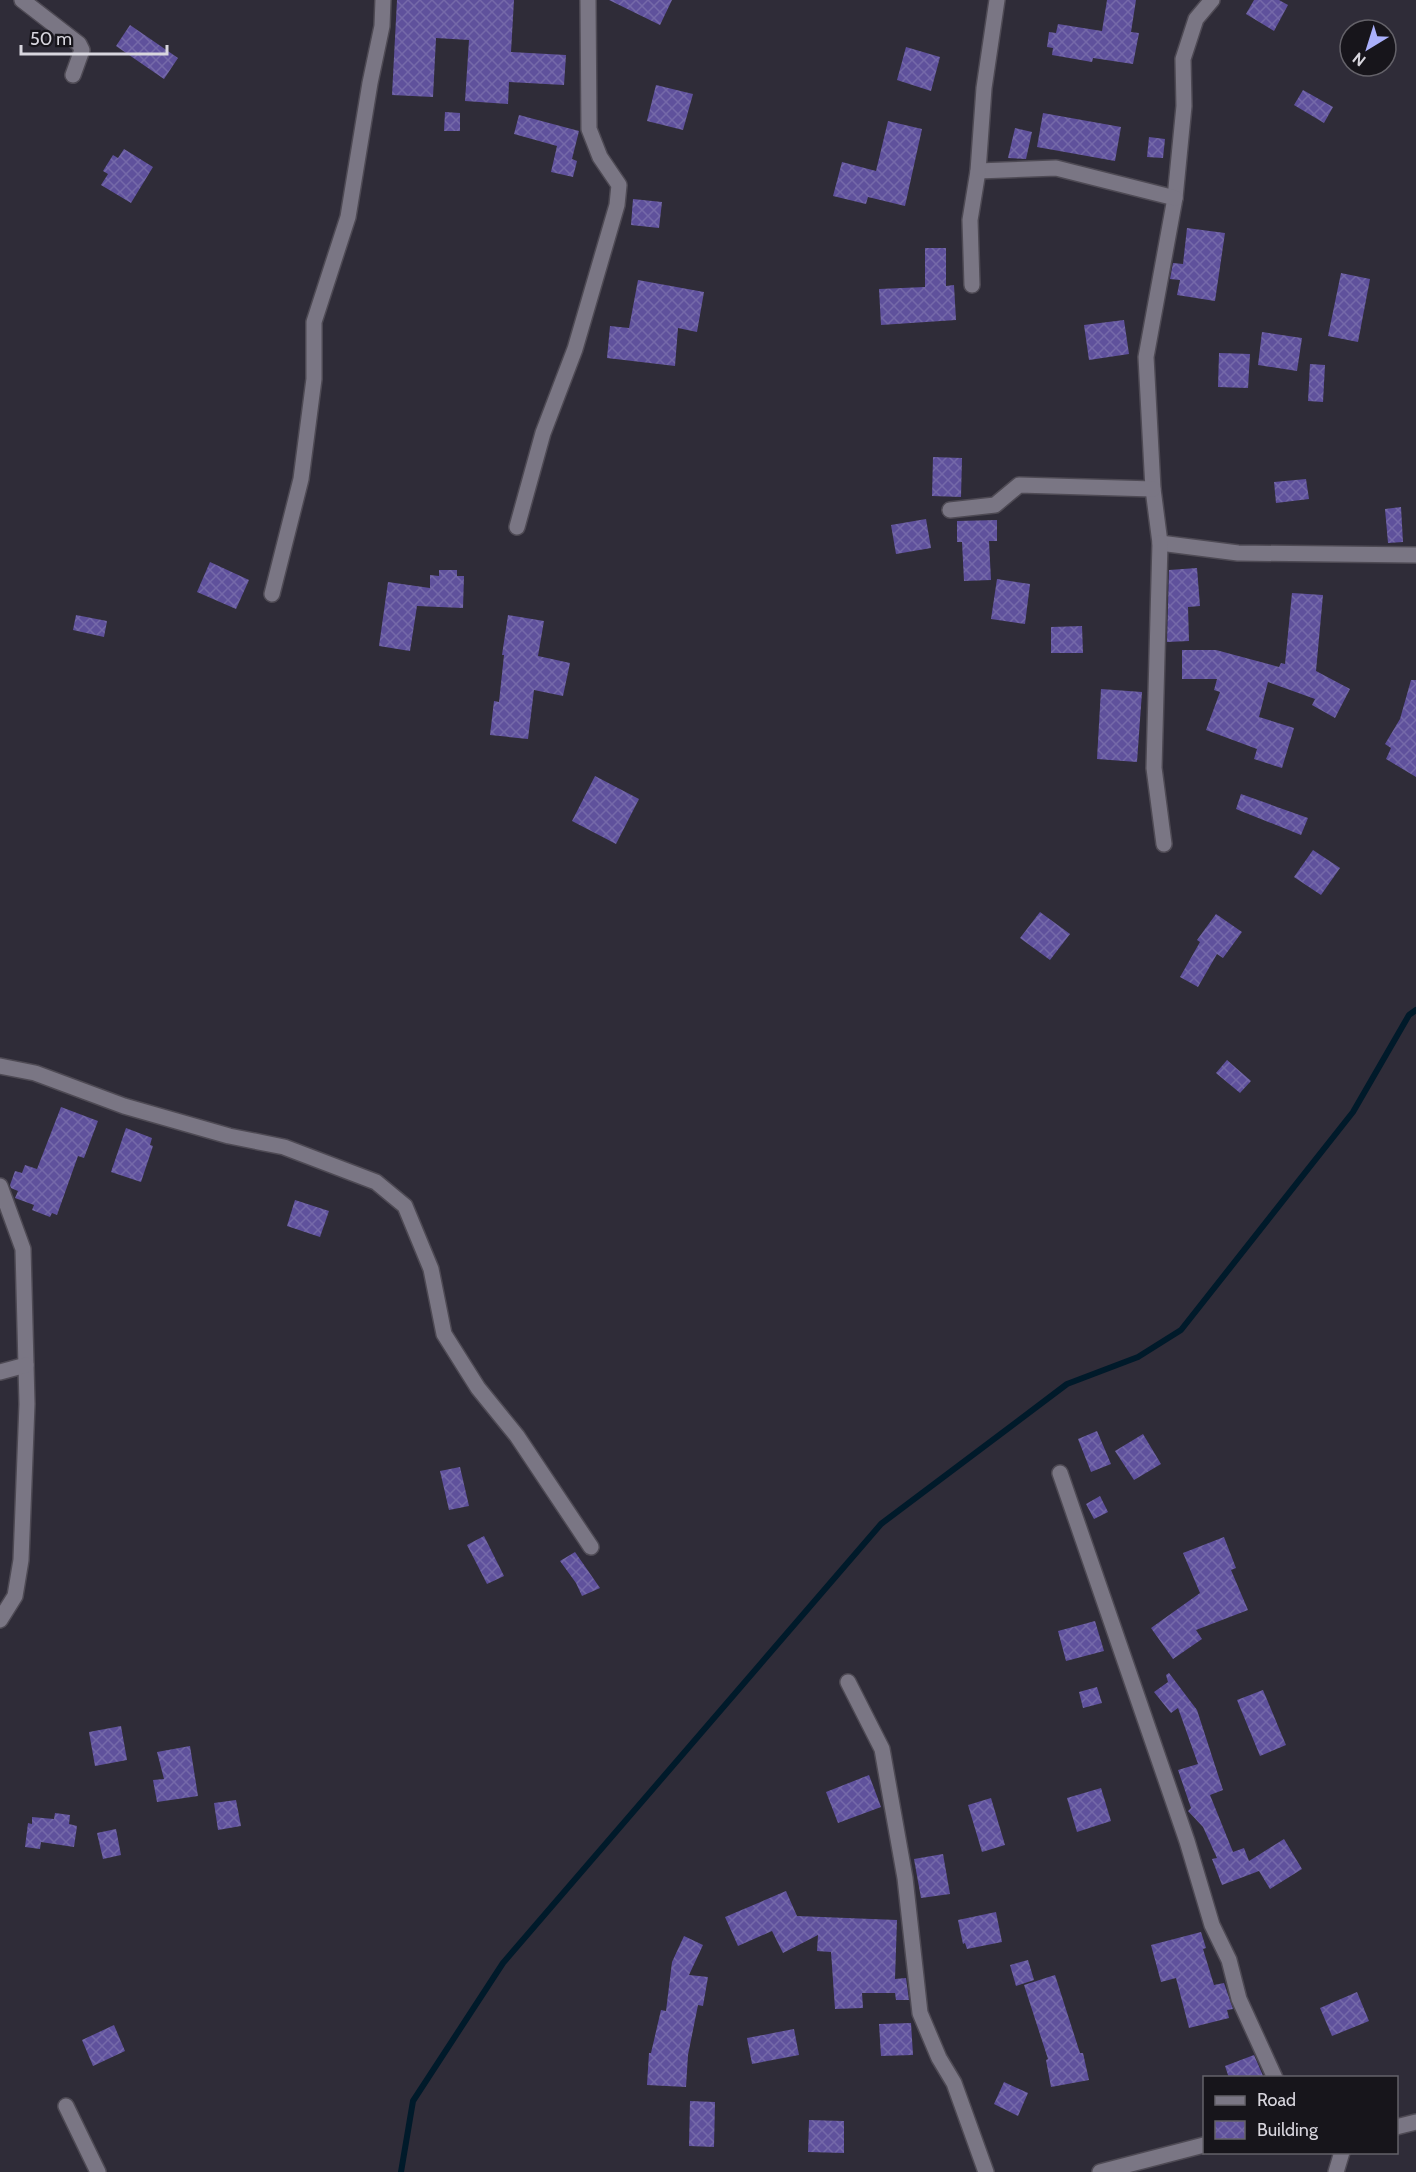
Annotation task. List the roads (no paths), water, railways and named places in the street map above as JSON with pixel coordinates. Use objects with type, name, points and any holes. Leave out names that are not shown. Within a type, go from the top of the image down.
[{"type":"street","points":[[22,0],[79,44],[82,50],[73,75]]},
{"type":"street","points":[[272,594],[301,479],[314,379],[314,322],[348,217],[370,83],[382,26],[383,0]]},
{"type":"street","points":[[517,527],[543,433],[575,349],[617,205],[619,184],[600,157],[589,129],[588,0]]},
{"type":"street","points":[[972,285],[970,220],[978,171],[984,88],[997,0]]},
{"type":"street","points":[[1164,844],[1154,768],[1160,543],[1153,489],[1146,357],[1174,198],[1184,105],[1183,59],[1196,19],[1212,0]]},
{"type":"street","points":[[978,171],[1056,168],[1174,198]]},
{"type":"street","points":[[950,510],[995,505],[1019,485],[1153,489]]},
{"type":"street","points":[[1160,543],[1238,553],[1416,555]]},
{"type":"street","points":[[0,1066],[35,1073],[124,1106],[229,1136],[284,1147],[376,1182],[405,1206],[431,1269],[444,1334],[478,1388],[517,1436],[591,1547]]},
{"type":"street","points":[[0,1186],[23,1249],[27,1404],[21,1560],[15,1596],[0,1620]]},
{"type":"street","points":[[0,1372],[26,1365]]},
{"type":"street","points":[[1060,1473],[1187,1841],[1212,1925],[1229,1960],[1239,1999],[1274,2076]]},
{"type":"street","points":[[848,1682],[882,1749],[904,1878],[920,2013],[939,2058],[954,2083],[986,2172]]},
{"type":"street","points":[[66,2106],[98,2172]]},
{"type":"street","points":[[1398,2126],[1416,2122]]},
{"type":"street","points":[[1100,2172],[1121,2170],[1203,2145]]},
{"type":"street","points":[[1336,2172],[1341,2154]]},
{"type":"waterway","points":[[401,2172],[413,2101],[503,1963],[881,1524],[1067,1384],[1138,1357],[1181,1330],[1353,1112],[1409,1015],[1416,1010]]}]
